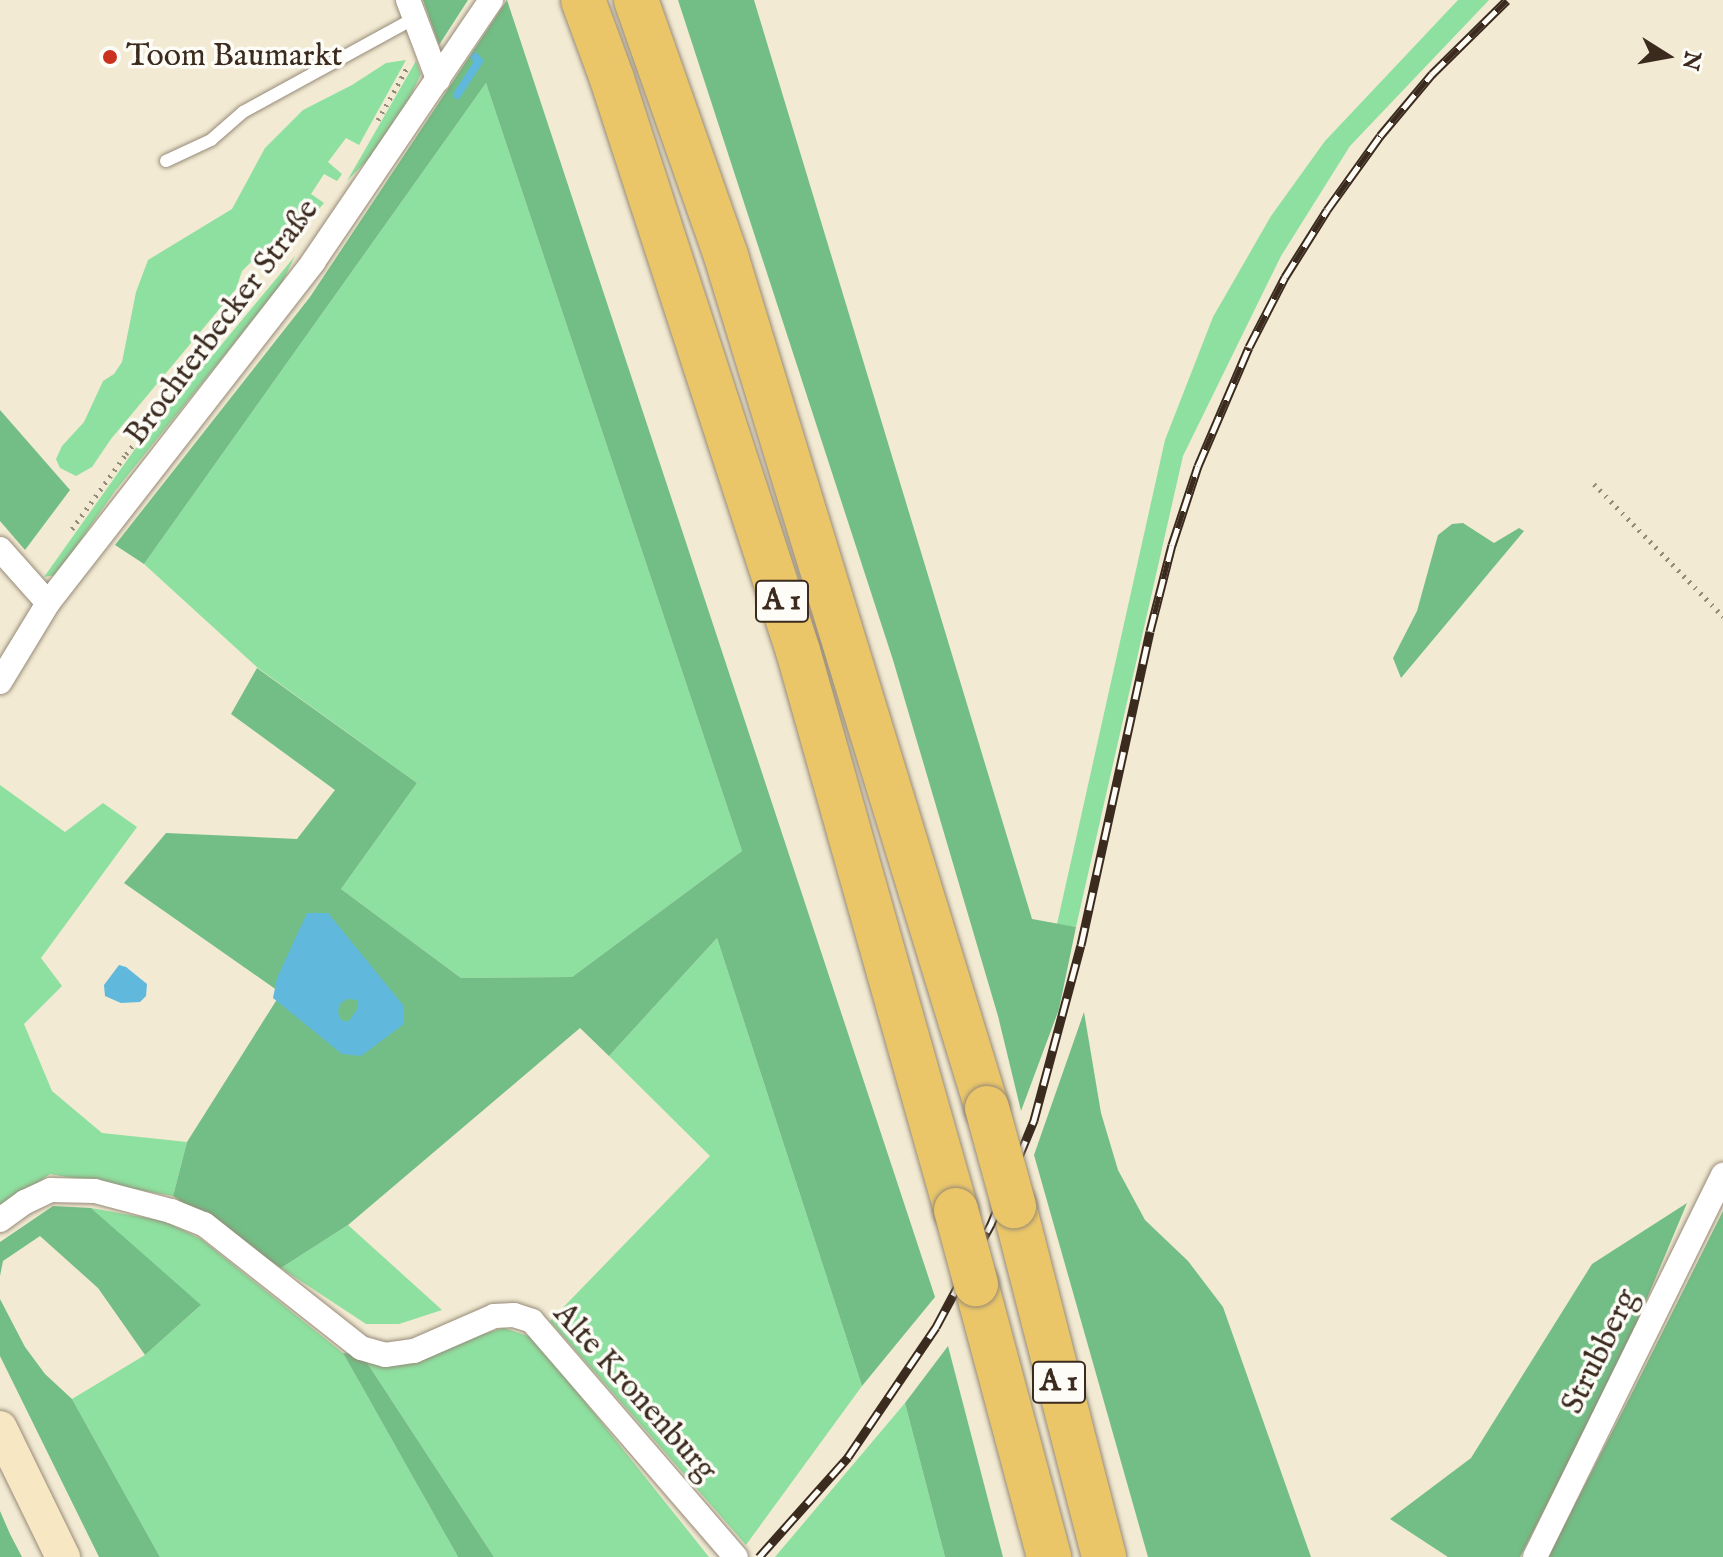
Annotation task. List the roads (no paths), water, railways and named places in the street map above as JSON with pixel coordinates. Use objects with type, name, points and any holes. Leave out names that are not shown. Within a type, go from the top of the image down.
[{"type":"highway","name":"A 1","points":[[583,0],[617,94],[798,651],[956,1210],[1049,1557]]},
{"type":"highway","name":"A 1","points":[[636,0],[726,256],[987,1108],[1104,1557]]},
{"type":"main road","points":[[0,1428],[63,1557]]},
{"type":"street","name":"Brochterbecker Straße","points":[[0,682],[48,603],[313,262],[491,0]]},
{"type":"street","points":[[415,19],[438,79]]},
{"type":"street","points":[[0,549],[48,603]]},
{"type":"street","name":"Strubberg","points":[[1535,1557],[1723,1175]]},
{"type":"street","name":"Alte Kronenburg","points":[[0,1220],[25,1202],[51,1190],[95,1191],[171,1211],[204,1224],[361,1348],[385,1355],[414,1351],[494,1316],[514,1315],[532,1321],[736,1557]]},
{"type":"lane","points":[[166,161],[211,140],[243,112],[415,19]]},
{"type":"water","points":[[307,913],[328,913],[403,1005],[404,1024],[361,1056],[342,1054],[273,998],[277,978]],"holes":[[[347,999],[357,1000],[358,1008],[348,1022],[340,1019],[340,1004]]]},
{"type":"water","points":[[119,965],[147,984],[146,996],[140,1002],[121,1003],[105,996],[104,985]]},
{"type":"waterway","points":[[457,95],[479,61],[475,57]]},
{"type":"railway","points":[[759,1557],[848,1457],[936,1327],[991,1224],[1034,1120],[1081,945],[1172,545],[1198,466],[1249,347],[1285,277],[1327,210],[1380,136],[1432,74],[1507,0]]},
{"type":"place","name":"Toom Baumarkt","points":[[110,57]]}]
